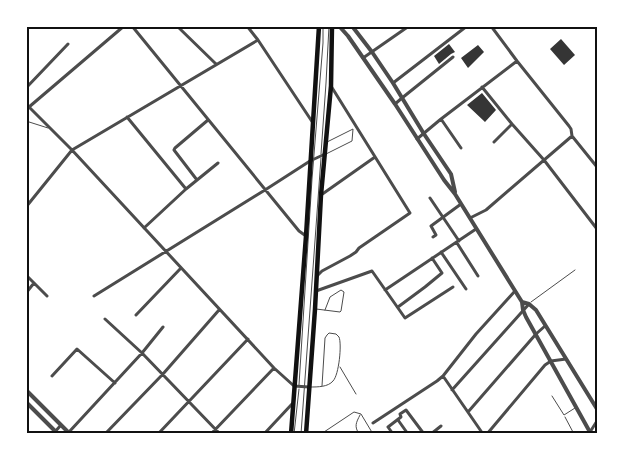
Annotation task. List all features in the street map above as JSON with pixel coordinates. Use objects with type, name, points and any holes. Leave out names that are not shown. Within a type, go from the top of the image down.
[{"type":"main road","points":[[293,434],[293,404],[297,386],[306,236],[313,160],[313,124],[319,26]]},
{"type":"main road","points":[[306,434],[307,387],[315,309],[323,155],[326,142],[330,86],[330,26]]},
{"type":"street","points":[[124,26],[28,106],[72,150],[274,368],[297,386],[307,387]]},
{"type":"street","points":[[132,26],[265,190],[299,231],[306,236]]},
{"type":"street","points":[[177,26],[216,64]]},
{"type":"street","points":[[247,26],[313,124]]},
{"type":"street","points":[[339,26],[395,104],[470,218],[522,302],[536,334],[591,433]]},
{"type":"street","points":[[352,26],[393,83],[451,174],[455,194]]},
{"type":"street","points":[[356,30],[360,26]]},
{"type":"street","points":[[363,58],[409,26]]},
{"type":"street","points":[[393,83],[466,26]]},
{"type":"street","points":[[491,26],[516,61],[572,129],[572,136],[597,167]]},
{"type":"street","points":[[26,207],[72,150],[258,40]]},
{"type":"street","points":[[26,88],[68,44]]},
{"type":"street","points":[[395,104],[453,57]]},
{"type":"street","points":[[417,139],[516,61]]},
{"type":"street","points":[[317,275],[353,254],[410,213],[410,210],[354,128],[330,86]]},
{"type":"street","points":[[482,87],[544,160],[597,228]]},
{"type":"street","points":[[127,117],[186,189]]},
{"type":"street","points":[[441,119],[461,148]]},
{"type":"street","points":[[197,180],[174,150],[208,120]]},
{"type":"street","points":[[494,142],[512,124]]},
{"type":"street","points":[[470,218],[486,210],[572,136]]},
{"type":"street","points":[[94,296],[323,155]]},
{"type":"street","points":[[321,195],[375,157]]},
{"type":"street","points":[[144,228],[186,189],[218,163]]},
{"type":"street","points":[[430,198],[444,217],[478,276]]},
{"type":"street","points":[[433,237],[436,235],[431,226],[461,204]]},
{"type":"street","points":[[385,290],[476,229]]},
{"type":"street","points":[[441,252],[466,289]]},
{"type":"street","points":[[398,307],[442,273],[432,258]]},
{"type":"street","points":[[136,315],[181,268]]},
{"type":"street","points":[[316,291],[372,271],[405,318],[453,287]]},
{"type":"street","points":[[26,276],[47,296]]},
{"type":"street","points":[[26,293],[34,283]]},
{"type":"street","points":[[373,423],[437,382],[476,334],[515,291]]},
{"type":"street","points":[[522,302],[529,304],[536,310],[597,408]]},
{"type":"street","points":[[452,390],[529,304]]},
{"type":"street","points":[[105,434],[219,310]]},
{"type":"street","points":[[105,319],[142,353],[220,434]]},
{"type":"street","points":[[26,390],[70,433],[142,353],[163,326]]},
{"type":"street","points":[[468,412],[545,326]]},
{"type":"street","points":[[158,434],[248,339]]},
{"type":"street","points":[[52,376],[77,349],[114,383]]},
{"type":"street","points":[[487,434],[545,365],[551,361],[566,359]]},
{"type":"street","points":[[211,434],[274,368]]},
{"type":"street","points":[[443,376],[483,434]]},
{"type":"street","points":[[33,397],[27,403],[55,433],[61,425]]},
{"type":"street","points":[[264,434],[293,404]]},
{"type":"street","points":[[393,434],[388,427],[398,420],[401,416],[400,414],[407,410],[424,434]]},
{"type":"street","points":[[398,420],[408,434]]},
{"type":"street","points":[[591,433],[597,421]]},
{"type":"street","points":[[431,434],[441,426]]},
{"type":"lane","points":[[293,434],[323,26]]},
{"type":"lane","points":[[301,434],[307,387],[330,26]]},
{"type":"lane","points":[[26,121],[51,129]]},
{"type":"lane","points":[[323,155],[352,141],[354,128]]},
{"type":"lane","points":[[326,142],[354,128]]},
{"type":"lane","points":[[529,304],[575,270]]},
{"type":"lane","points":[[315,309],[340,312],[343,290],[330,296],[325,310]]},
{"type":"lane","points":[[307,387],[322,386],[333,382],[339,366],[340,339],[336,334],[326,334],[322,386]]},
{"type":"lane","points":[[339,366],[356,394]]},
{"type":"lane","points":[[552,396],[574,434]]},
{"type":"lane","points":[[564,415],[576,408]]},
{"type":"lane","points":[[322,434],[354,412],[361,414],[374,434]]},
{"type":"lane","points":[[358,434],[355,423],[361,414]]},
{"type":"building","points":[[561,39],[575,55],[564,65],[550,49]]},
{"type":"building","points":[[449,44],[455,52],[439,64],[434,56]]},
{"type":"building","points":[[478,45],[484,52],[468,68],[461,58]]},
{"type":"building","points":[[482,93],[496,110],[485,122],[467,105]]}]
